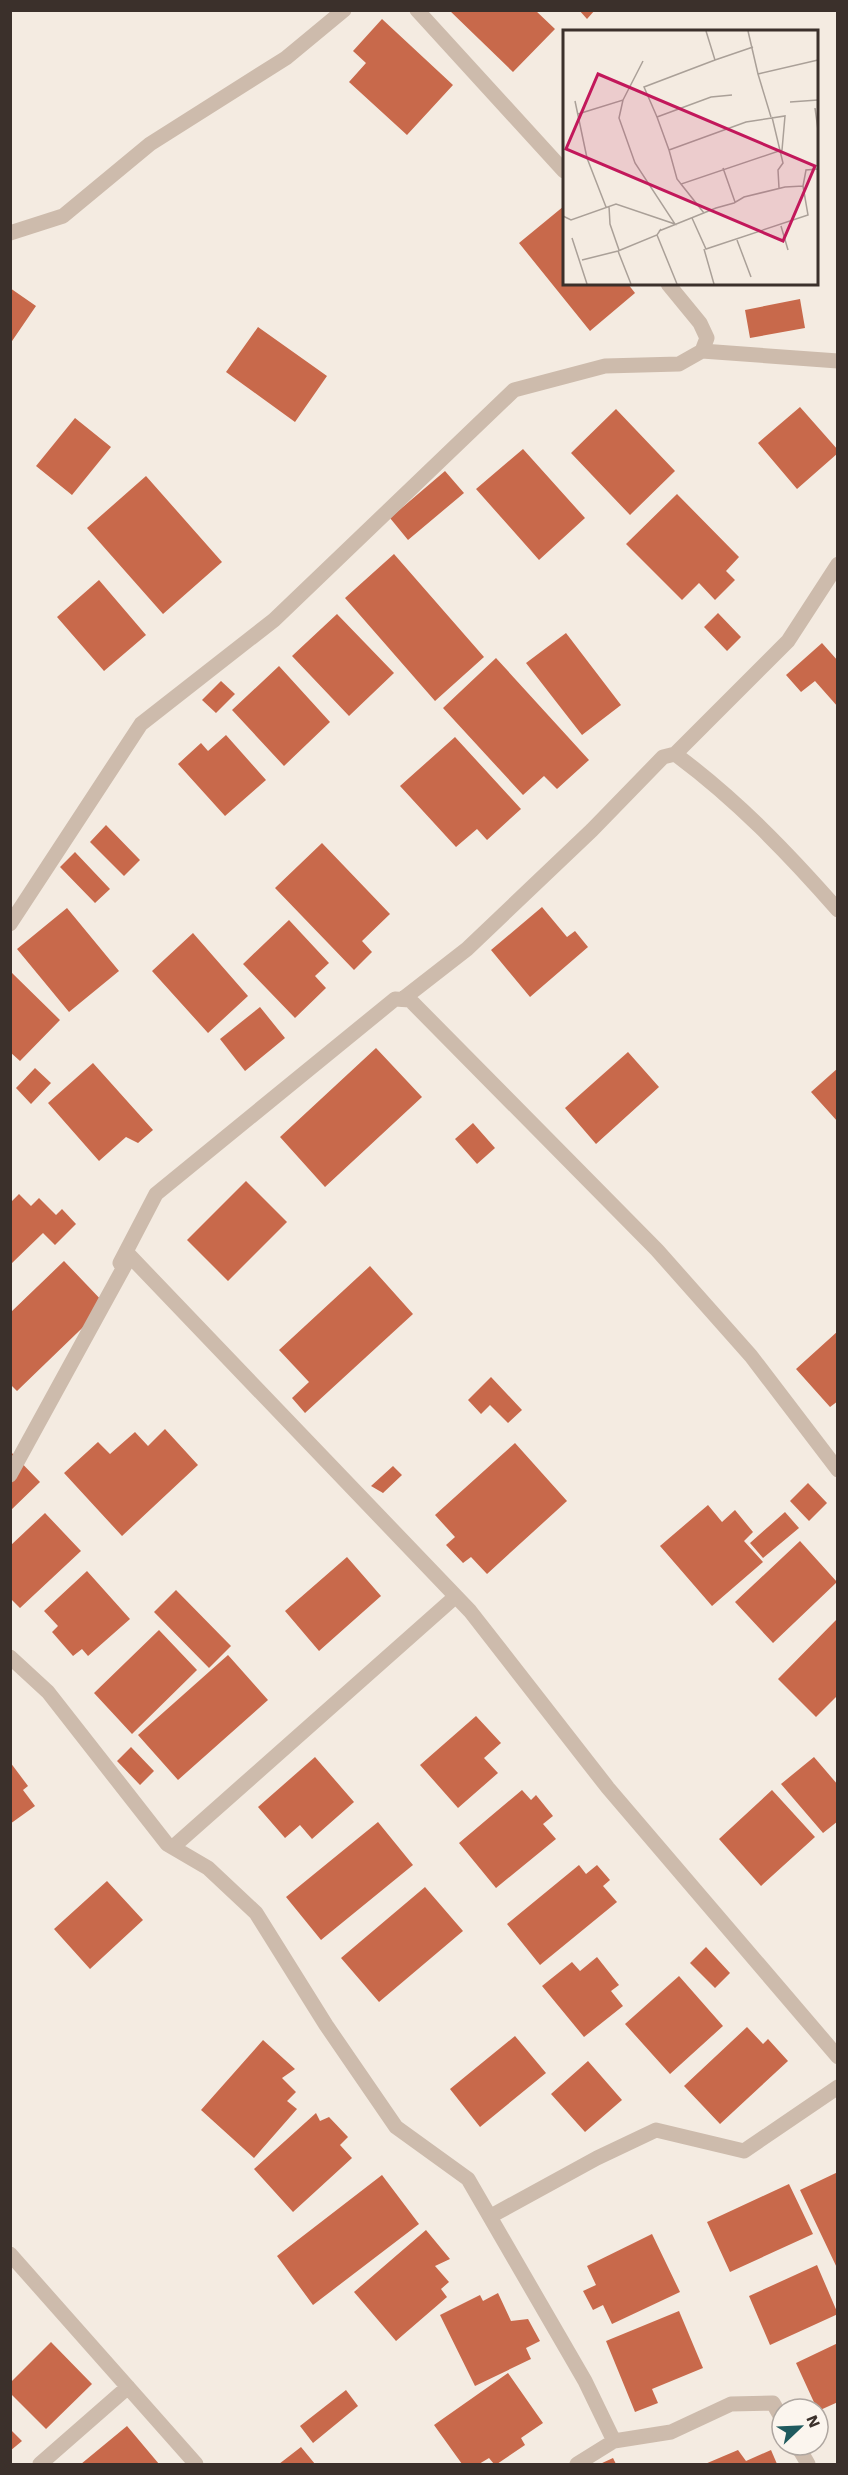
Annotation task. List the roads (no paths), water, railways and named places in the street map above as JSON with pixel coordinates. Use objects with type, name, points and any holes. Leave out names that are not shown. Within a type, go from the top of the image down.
[{"type":"street","points":[[10,233],[63,216],[150,144],[286,58],[344,10]]},
{"type":"street","points":[[417,10],[563,170]]},
{"type":"street","points":[[669,285],[700,323],[707,338],[702,351]]},
{"type":"street","points":[[10,924],[141,724],[274,620],[514,390],[605,366],[679,364],[702,351],[837,361]]},
{"type":"street","points":[[404,998],[467,949],[592,830],[663,757],[675,754],[788,641],[837,564]]},
{"type":"street","points":[[675,754],[730,797],[806,874],[837,910]]},
{"type":"street","points":[[10,1473],[156,1194],[395,999],[404,998],[410,1000],[657,1250],[751,1356],[837,1470]]},
{"type":"street","points":[[10,1473],[130,1256],[470,1611],[608,1788],[837,2057]]},
{"type":"street","points":[[173,1848],[455,1596]]},
{"type":"street","points":[[10,1657],[48,1692],[167,1844],[208,1868],[256,1913],[326,2025],[396,2127],[468,2179],[585,2381],[614,2441]]},
{"type":"street","points":[[491,2216],[597,2158],[656,2130],[744,2151],[837,2087]]},
{"type":"street","points":[[10,2254],[196,2464]]},
{"type":"street","points":[[40,2464],[128,2387]]},
{"type":"street","points":[[577,2464],[614,2441],[671,2432],[731,2403],[770,2403]]}]
